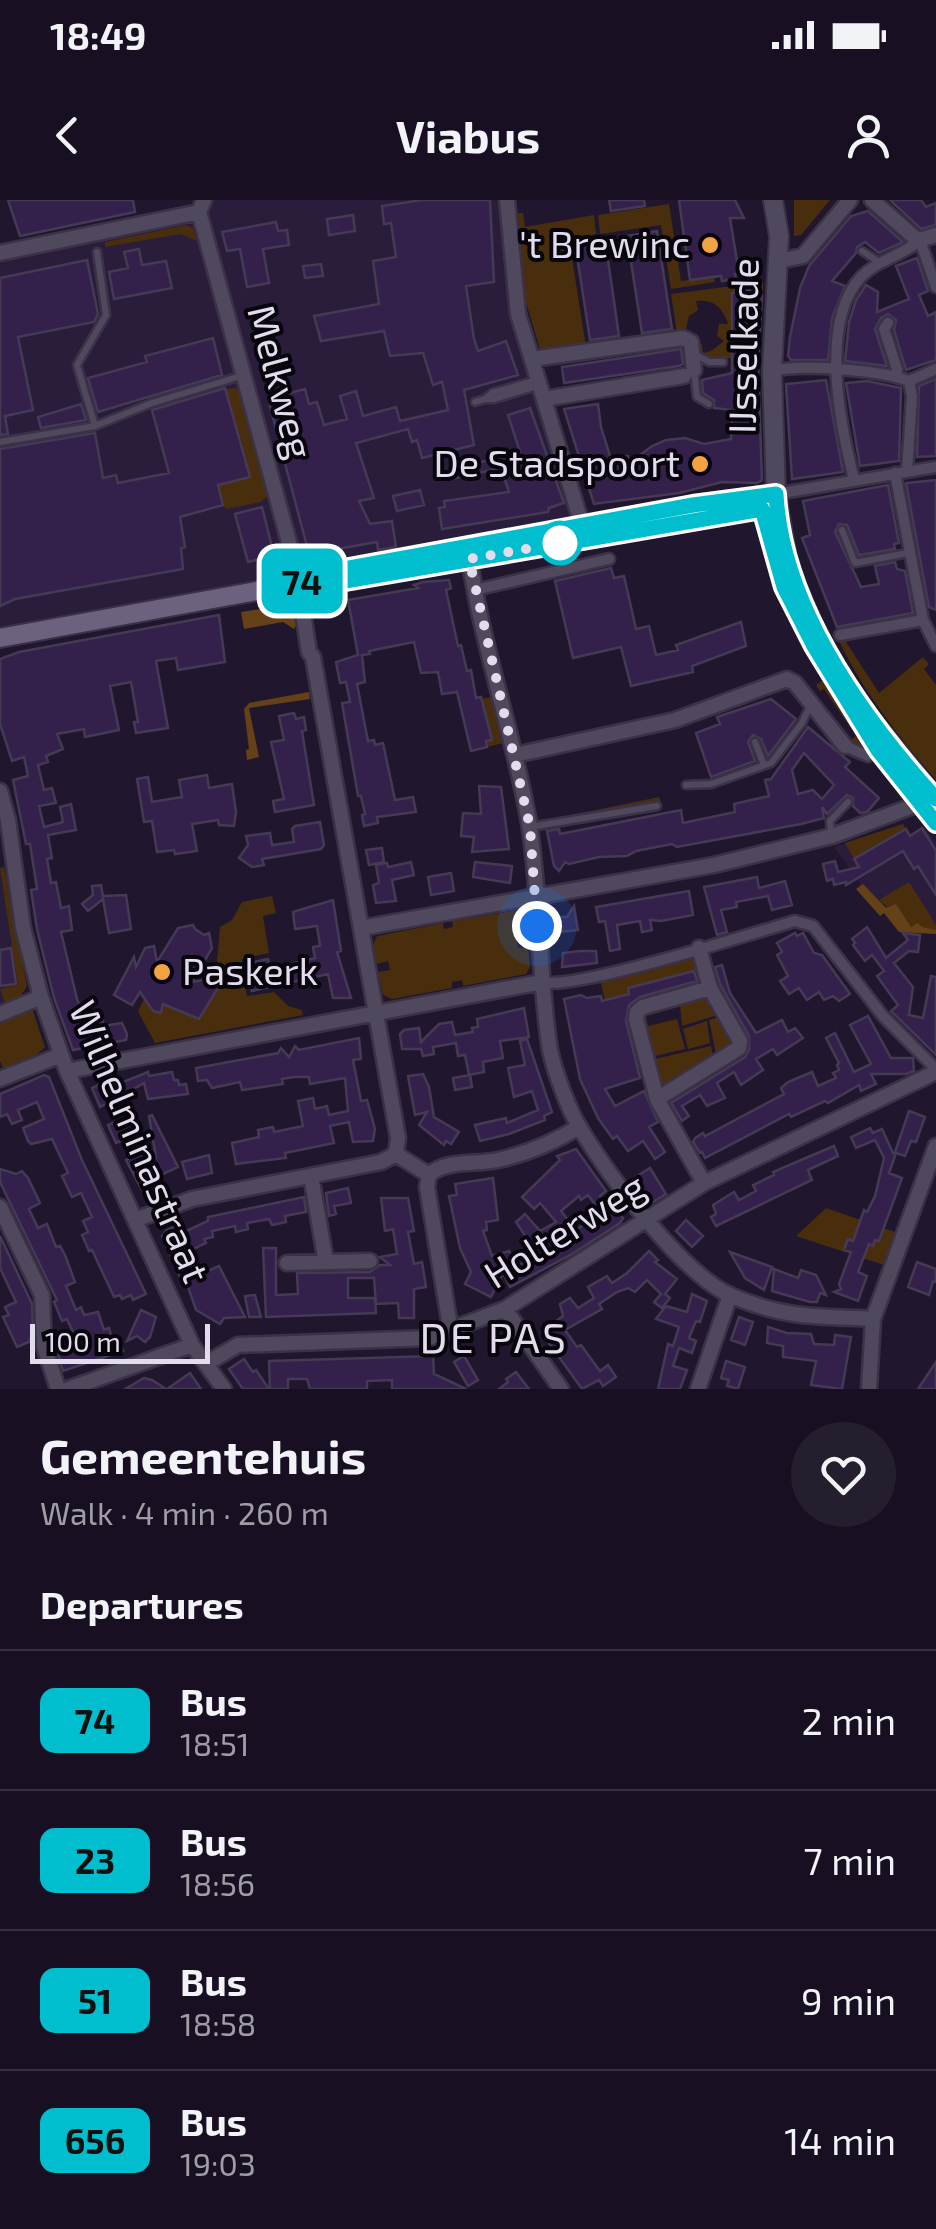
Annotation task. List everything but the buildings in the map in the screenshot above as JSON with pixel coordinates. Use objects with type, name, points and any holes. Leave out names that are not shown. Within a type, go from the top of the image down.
[{"type":"main road","points":[[0,638],[300,583],[322,585],[693,505],[770,501],[804,608],[873,723],[932,800],[936,823]]},
{"type":"street","points":[[507,200],[515,299],[583,527]]},
{"type":"street","name":"IJsselkade","points":[[770,501],[779,236],[773,200]]},
{"type":"street","points":[[778,261],[803,256],[850,200]]},
{"type":"street","points":[[872,200],[920,240],[936,287]]},
{"type":"street","points":[[0,253],[201,206]]},
{"type":"street","name":"Melkweg","points":[[201,206],[300,583],[309,652],[314,657],[398,1138],[396,1154]]},
{"type":"street","points":[[854,479],[836,370],[842,310],[852,289],[879,262],[936,235]]},
{"type":"street","points":[[888,323],[884,329],[896,376]]},
{"type":"street","points":[[532,359],[684,338],[691,342],[689,373],[541,388]]},
{"type":"street","points":[[772,371],[836,370],[896,376],[909,381],[936,369]]},
{"type":"street","points":[[909,381],[912,396],[901,472],[908,553],[923,620],[936,646]]},
{"type":"street","points":[[770,501],[854,479],[936,468]]},
{"type":"street","points":[[468,554],[530,827],[551,1055],[579,1127],[647,1220],[676,1254],[710,1284],[730,1295],[790,1315],[873,1319]]},
{"type":"street","points":[[475,590],[609,559]]},
{"type":"street","points":[[840,635],[923,620]]},
{"type":"street","points":[[515,755],[675,720],[787,680],[796,682],[845,746],[868,756]]},
{"type":"street","name":"Wilhelminastraat","points":[[0,790],[23,928],[66,1071],[192,1345],[224,1389]]},
{"type":"street","points":[[360,928],[714,865],[832,836],[932,800]]},
{"type":"street","points":[[66,1071],[542,982],[594,976],[795,921],[813,926],[884,1016],[936,1070]]},
{"type":"street","points":[[658,1099],[739,1048],[740,1042],[710,988],[700,948]]},
{"type":"street","points":[[704,1183],[658,1099],[636,1012],[710,988]]},
{"type":"street","points":[[0,1014],[41,997]]},
{"type":"street","points":[[0,1079],[61,1054]]},
{"type":"street","name":"Holterweg","points":[[207,1363],[238,1344],[429,1338],[450,1332],[505,1309],[704,1183],[936,1070]]},
{"type":"street","points":[[450,1332],[427,1187],[429,1176],[444,1167],[498,1160],[554,1142],[579,1127]]},
{"type":"street","points":[[869,1389],[873,1319],[936,1146]]},
{"type":"street","points":[[135,1220],[192,1199],[380,1162],[396,1154],[429,1176]]},
{"type":"street","points":[[312,1176],[326,1262]]},
{"type":"street","points":[[0,1208],[42,1295],[44,1346],[58,1389]]},
{"type":"street","points":[[287,1263],[370,1261]]},
{"type":"street","points":[[698,1389],[730,1295]]},
{"type":"street","points":[[505,1309],[562,1389]]},
{"type":"street","points":[[68,1389],[192,1345]]},
{"type":"lane","points":[[862,250],[879,262]]},
{"type":"lane","points":[[95,426],[77,365],[106,315],[97,252]]},
{"type":"lane","points":[[693,353],[710,362],[724,362]]},
{"type":"lane","points":[[689,373],[697,397],[709,404]]},
{"type":"lane","points":[[0,442],[95,426],[152,403],[244,375]]},
{"type":"lane","points":[[474,402],[492,393],[541,388]]},
{"type":"lane","points":[[842,530],[855,563],[908,553]]},
{"type":"lane","points":[[686,784],[712,784],[771,763],[812,703]]},
{"type":"lane","points":[[755,742],[764,765]]},
{"type":"lane","points":[[832,836],[830,822],[848,802]]},
{"type":"lane","points":[[530,827],[656,806]]},
{"type":"shaded area","points":[[204,200],[508,200],[513,304],[583,531],[0,638],[0,255],[196,215]]},
{"type":"shaded area","points":[[794,200],[830,200],[801,235],[794,236]]},
{"type":"shaded area","points":[[669,204],[681,281],[714,277],[715,282],[671,289],[661,225],[600,234],[598,215]]},
{"type":"shaded area","points":[[518,213],[523,213],[525,227],[594,215],[596,234],[569,239],[586,347],[541,353],[523,292]]},
{"type":"shaded area","points":[[186,225],[193,228],[197,241],[181,234],[105,247],[105,242]]},
{"type":"shaded area","points":[[763,282],[763,291],[755,289],[731,317],[732,358],[706,358],[698,351],[698,344],[702,344],[703,353],[724,341],[717,336],[719,324],[728,324],[712,303],[696,301],[698,310],[689,316],[685,333],[677,334],[671,294]]},
{"type":"shaded area","points":[[236,388],[242,394],[269,495],[261,502],[225,509],[218,485],[226,389]]},
{"type":"shaded area","points":[[292,604],[299,621],[294,629],[283,622],[244,629],[241,612]]},
{"type":"shaded area","points":[[844,639],[879,693],[923,657],[929,664],[924,669],[936,685],[936,780],[871,696],[839,641]]},
{"type":"shaded area","points":[[823,680],[864,743],[860,749],[848,742],[856,736],[824,689],[820,691],[816,685]]},
{"type":"shaded area","points":[[309,692],[310,699],[249,708],[259,757],[247,760],[244,709],[249,703]]},
{"type":"shaded area","points":[[492,697],[503,743],[487,747],[486,741],[491,740],[481,699]]},
{"type":"shaded area","points":[[659,797],[661,803],[538,822]]},
{"type":"shaded area","points":[[903,824],[910,835],[924,828],[936,842],[936,934],[899,932],[884,913],[880,916],[856,889],[861,884],[834,847]]},
{"type":"shaded area","points":[[903,824],[906,829],[854,859],[845,843]]},
{"type":"shaded area","points":[[4,867],[27,986],[20,997],[0,1005],[0,868]]},
{"type":"shaded area","points":[[4,867],[27,986],[20,997],[5,1003],[0,989],[18,985],[0,868]]},
{"type":"shaded area","points":[[909,882],[936,930],[911,927],[879,900]]},
{"type":"shaded area","points":[[863,884],[886,908],[896,904],[911,927],[918,923],[936,930],[936,934],[899,932],[856,889]]},
{"type":"shaded area","points":[[272,896],[276,913],[263,916],[269,953],[242,959],[242,967],[230,970],[217,962],[220,927],[232,920],[242,902]]},
{"type":"shaded area","points":[[519,910],[525,917],[528,938],[517,940],[518,948],[528,947],[530,967],[526,974],[463,986],[462,980],[452,982],[452,988],[392,999],[383,995],[378,972],[390,970],[388,961],[377,964],[373,945],[377,936],[443,923],[444,929],[453,927],[452,921]]},
{"type":"shaded area","points":[[696,952],[699,970],[628,988],[629,994],[614,998],[608,1014],[600,979]]},
{"type":"shaded area","points":[[244,981],[247,996],[274,992],[288,1006],[302,1010],[303,1015],[155,1043],[138,1011],[147,993],[219,989]]},
{"type":"shaded area","points":[[707,995],[721,1014],[682,1026],[680,1004],[701,999]]},
{"type":"shaded area","points":[[32,1008],[45,1047],[34,1057],[4,1070],[0,1061],[0,1019]]},
{"type":"shaded area","points":[[645,1012],[648,1026],[677,1019],[685,1049],[655,1056],[639,1016]]},
{"type":"shaded area","points":[[719,1017],[735,1045],[717,1059],[709,1020]]},
{"type":"shaded area","points":[[707,1021],[710,1043],[688,1049],[683,1029]]},
{"type":"shaded area","points":[[711,1046],[713,1057],[664,1087],[656,1083],[650,1060]]},
{"type":"shaded area","points":[[826,1208],[895,1232],[884,1265],[796,1236]]},
{"type":"bus line","name":"74","points":[[936,799],[873,723],[804,608],[780,532],[776,494],[693,505],[311,575],[300,583],[322,585],[762,509],[784,587],[814,646],[878,750],[936,823]]},
{"type":"place","name":"'t Brewinc","points":[[710,245]]},
{"type":"place","name":"De Stadspoort","points":[[700,464]]},
{"type":"place","name":"Paskerk","points":[[162,972]]},
{"type":"district","name":"DE PAS","points":[[494,1338]]},
{"type":"route","points":[[537,926],[530,827],[469,559],[560,543]]}]
